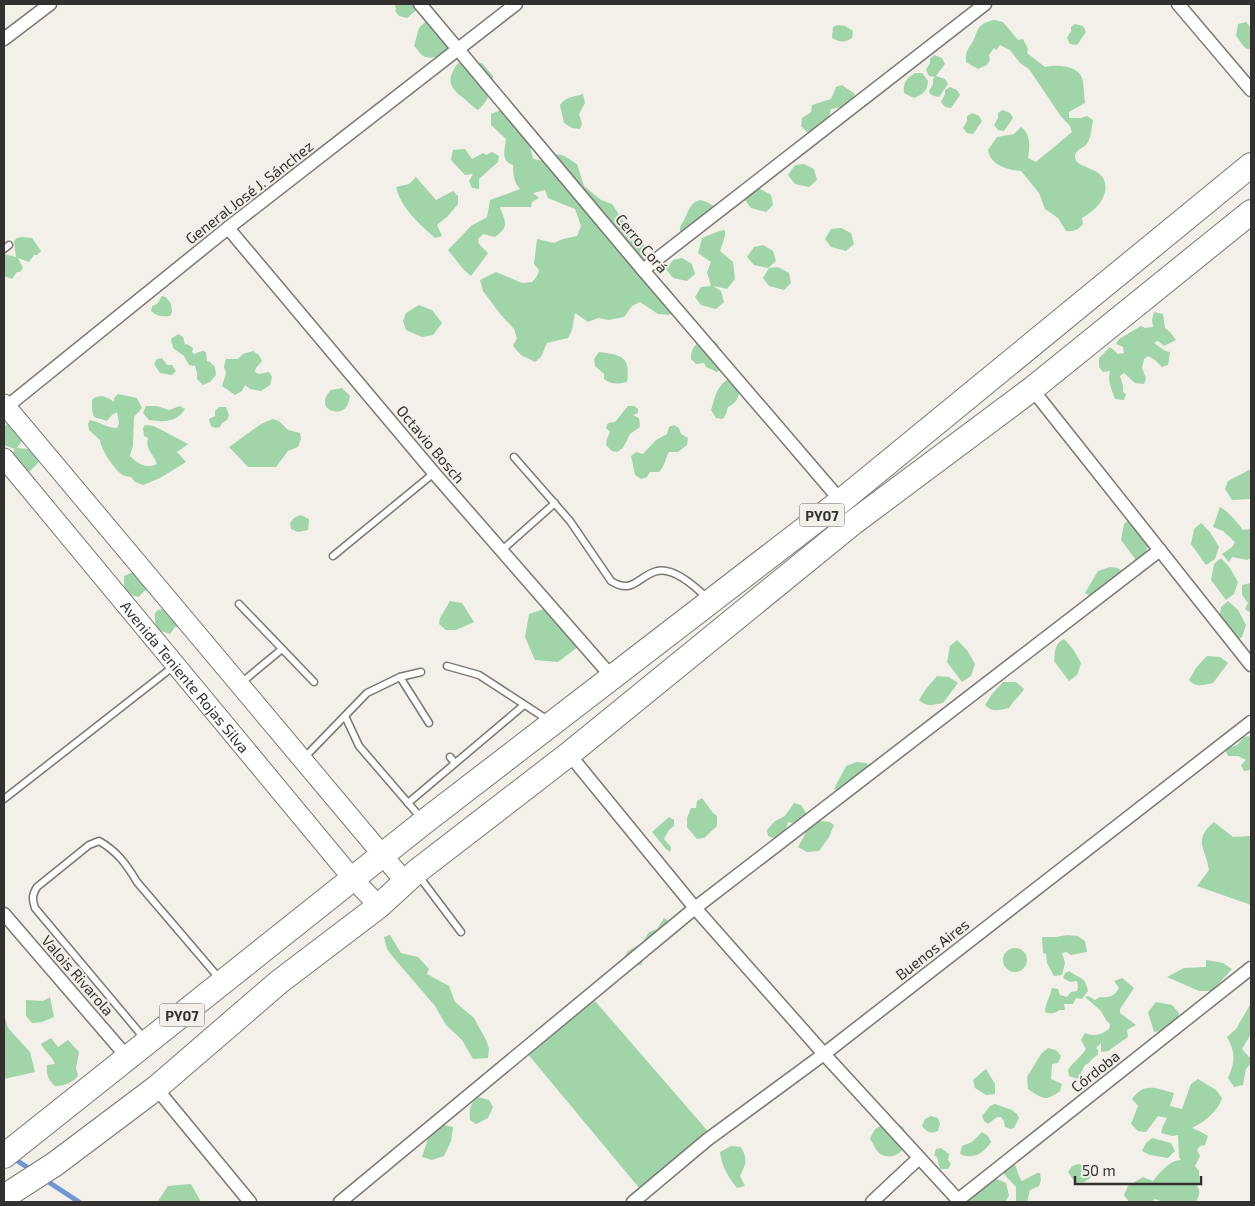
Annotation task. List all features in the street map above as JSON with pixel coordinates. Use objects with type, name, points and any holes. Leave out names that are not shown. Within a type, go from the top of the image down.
[{"type":"highway","name":"PY07","points":[[4,1197],[55,1164],[156,1088],[279,982],[367,893],[384,855],[424,822],[840,501],[1251,165]]},
{"type":"highway","name":"PY07","points":[[7,1153],[222,983],[367,893],[411,878],[569,754],[854,522],[1032,388],[1251,212]]},
{"type":"street","points":[[4,39],[50,4]]},
{"type":"street","name":"Cerro Corá","points":[[420,4],[840,501]]},
{"type":"street","name":"General José J. Sánchez","points":[[5,407],[228,228],[516,4]]},
{"type":"street","points":[[643,270],[985,4]]},
{"type":"street","points":[[1178,4],[1251,90]]},
{"type":"street","name":"Octavio Bosch","points":[[228,228],[434,473],[612,678]]},
{"type":"street","points":[[1032,388],[1251,665]]},
{"type":"street","points":[[5,407],[384,855],[411,878]]},
{"type":"street","name":"Avenida Teniente Rojas Silva","points":[[4,458],[367,893]]},
{"type":"street","points":[[340,1202],[695,908],[1160,550]]},
{"type":"street","name":"Buenos Aires","points":[[633,1202],[707,1140],[824,1054],[1251,722]]},
{"type":"street","points":[[569,754],[695,908],[824,1054],[959,1201]]},
{"type":"street","name":"Valois Rivarola","points":[[4,915],[128,1058]]},
{"type":"street","name":"Córdoba","points":[[959,1201],[1251,968]]},
{"type":"street","points":[[156,1088],[250,1202]]},
{"type":"street","points":[[872,1202],[919,1158]]},
{"type":"lane","points":[[514,457],[586,543],[611,582],[627,587],[657,571],[668,571],[695,586],[711,601]]},
{"type":"lane","points":[[333,556],[434,473]]},
{"type":"lane","points":[[502,550],[554,503]]},
{"type":"lane","points":[[239,604],[314,682]]},
{"type":"lane","points":[[240,684],[282,649]]},
{"type":"lane","points":[[4,799],[176,665]]},
{"type":"lane","points":[[447,666],[479,675],[554,723]]},
{"type":"lane","points":[[302,759],[367,693],[400,677],[421,672]]},
{"type":"lane","points":[[400,677],[429,723]]},
{"type":"lane","points":[[408,803],[524,705]]},
{"type":"lane","points":[[345,716],[359,746],[424,822]]},
{"type":"lane","points":[[450,757],[455,763]]},
{"type":"lane","points":[[148,1042],[35,908],[33,894],[37,887],[89,845],[99,841],[112,848],[127,865],[137,882],[222,983]]},
{"type":"lane","points":[[411,878],[461,932]]},
{"type":"green space","points":[[395,4],[418,4],[419,8],[407,18],[399,16],[395,11]]},
{"type":"green space","points":[[994,20],[1003,22],[1018,40],[1023,39],[1028,49],[1027,53],[1045,67],[1068,67],[1074,69],[1081,76],[1085,103],[1069,112],[1069,118],[1087,116],[1093,120],[1089,140],[1085,146],[1077,151],[1075,157],[1081,165],[1103,177],[1105,192],[1099,204],[1082,218],[1083,224],[1076,230],[1066,231],[1058,218],[1045,209],[1039,193],[1021,171],[1000,166],[989,155],[988,150],[997,137],[1014,134],[1021,127],[1028,137],[1028,158],[1036,162],[1072,132],[1070,126],[1060,115],[1029,69],[1020,63],[1010,50],[1000,45],[996,50],[994,48],[989,55],[990,60],[987,65],[978,69],[966,62],[967,51],[980,27]]},
{"type":"green space","points":[[425,22],[441,22],[450,47],[439,56],[431,58],[423,56],[414,46],[419,28]]},
{"type":"green space","points":[[1246,22],[1251,28],[1251,50],[1245,48],[1236,36],[1238,24]]},
{"type":"green space","points":[[1075,24],[1083,26],[1086,32],[1077,45],[1070,44],[1067,38],[1071,27]]},
{"type":"green space","points":[[838,25],[845,26],[853,31],[852,38],[842,41],[832,38],[833,27]]},
{"type":"green space","points":[[934,55],[942,58],[945,64],[936,76],[945,79],[948,84],[939,97],[930,94],[929,91],[935,77],[929,76],[926,70],[930,59]]},
{"type":"green space","points":[[458,63],[482,63],[493,76],[489,95],[485,103],[478,110],[457,93],[452,85],[452,73]]},
{"type":"green space","points":[[915,73],[922,73],[928,81],[924,92],[914,98],[904,93],[904,86],[909,77]]},
{"type":"green space","points":[[842,85],[855,94],[851,101],[843,107],[831,109],[829,118],[818,125],[818,134],[807,132],[801,126],[802,118],[811,112],[812,105],[831,99],[836,87]]},
{"type":"green space","points":[[950,87],[957,90],[960,95],[951,108],[945,107],[941,102],[945,90]]},
{"type":"green space","points":[[583,94],[585,103],[579,114],[582,124],[580,129],[572,128],[564,123],[560,105],[568,98]]},
{"type":"green space","points":[[514,106],[519,110],[519,134],[529,142],[533,159],[545,161],[554,155],[561,155],[577,164],[584,186],[601,200],[612,204],[636,240],[645,245],[644,260],[653,277],[662,281],[669,288],[679,306],[670,315],[658,314],[640,302],[632,306],[624,317],[609,320],[598,318],[588,322],[575,313],[572,330],[568,338],[547,343],[541,357],[535,362],[521,355],[513,346],[517,338],[514,329],[483,291],[480,280],[496,272],[522,283],[532,282],[539,270],[534,264],[537,239],[554,243],[577,236],[581,226],[575,209],[548,198],[545,190],[533,193],[539,198],[532,202],[531,207],[500,207],[505,220],[503,230],[495,237],[483,234],[478,239],[479,244],[488,253],[471,276],[448,250],[471,226],[487,217],[490,200],[520,189],[514,178],[513,165],[506,161],[505,158],[506,139],[491,125],[491,114]]},
{"type":"green space","points":[[1003,110],[1010,113],[1013,118],[1004,131],[998,130],[994,125],[998,118],[998,113]]},
{"type":"green space","points":[[972,113],[979,116],[982,121],[973,134],[967,133],[963,128],[967,121],[967,116]]},
{"type":"green space","points":[[465,149],[472,159],[483,153],[486,155],[492,152],[499,156],[498,162],[479,179],[479,189],[472,188],[469,181],[473,174],[465,175],[451,160],[453,150]]},
{"type":"green space","points":[[804,164],[814,169],[817,180],[809,187],[795,184],[788,175],[795,165]]},
{"type":"green space","points":[[416,177],[436,200],[453,191],[458,196],[458,204],[437,225],[442,236],[435,238],[402,203],[396,187],[409,184]]},
{"type":"green space","points":[[760,189],[771,195],[773,205],[766,212],[751,208],[745,200],[751,190]]},
{"type":"green space","points":[[700,200],[715,207],[704,220],[700,217],[686,237],[680,232],[681,225],[692,205]]},
{"type":"green space","points":[[841,228],[851,233],[854,244],[846,251],[831,247],[825,239],[831,229]]},
{"type":"green space","points":[[725,230],[720,251],[733,262],[735,279],[727,289],[713,286],[721,291],[724,302],[716,309],[701,305],[695,297],[701,287],[711,286],[707,272],[711,262],[698,253],[702,238]]},
{"type":"green space","points":[[22,237],[32,238],[41,251],[34,255],[29,262],[18,258],[23,268],[12,279],[4,276],[4,254],[16,257],[14,241]]},
{"type":"green space","points":[[763,245],[773,251],[776,261],[768,268],[754,265],[747,257],[754,247]]},
{"type":"green space","points":[[682,258],[692,264],[695,274],[687,281],[673,278],[666,269],[673,260]]},
{"type":"green space","points":[[778,267],[789,273],[791,283],[784,290],[769,286],[763,278],[769,268]]},
{"type":"green space","points":[[162,296],[166,297],[171,304],[172,312],[170,316],[160,316],[151,311],[152,306],[157,304]]},
{"type":"green space","points":[[419,305],[432,310],[442,323],[433,335],[422,337],[406,330],[403,321],[406,313]]},
{"type":"green space","points":[[1154,312],[1163,314],[1165,328],[1176,340],[1164,346],[1158,341],[1154,343],[1165,351],[1170,352],[1168,365],[1162,367],[1148,356],[1144,359],[1142,368],[1146,378],[1144,384],[1135,383],[1124,373],[1120,376],[1123,392],[1126,394],[1124,400],[1115,399],[1109,382],[1110,371],[1103,372],[1099,367],[1099,358],[1110,347],[1118,354],[1124,353],[1123,347],[1116,344],[1119,339],[1141,326],[1145,328],[1153,327]]},
{"type":"green space","points":[[178,334],[183,337],[185,345],[187,344],[193,348],[192,352],[194,354],[202,351],[206,352],[207,361],[215,367],[216,375],[210,382],[203,385],[197,379],[195,366],[189,365],[184,356],[173,348],[171,339]]},
{"type":"green space","points":[[710,338],[717,343],[726,359],[722,369],[717,372],[706,367],[704,363],[696,364],[691,359],[694,347]]},
{"type":"green space","points":[[253,351],[259,355],[262,361],[255,372],[259,374],[269,372],[272,377],[270,385],[261,391],[250,389],[245,385],[242,391],[235,395],[222,386],[226,373],[224,367],[226,359],[238,359],[243,354]]},
{"type":"green space","points":[[599,352],[623,358],[626,362],[628,373],[627,382],[615,383],[604,379],[604,374],[595,366],[594,359]]},
{"type":"green space","points":[[162,358],[167,365],[172,365],[176,371],[172,375],[160,373],[154,364],[157,359]]},
{"type":"green space","points":[[727,380],[732,380],[740,389],[739,395],[735,402],[728,407],[723,419],[716,418],[711,410],[718,389]]},
{"type":"green space","points":[[342,388],[350,396],[345,409],[337,412],[328,409],[325,404],[326,397],[331,390]]},
{"type":"green space","points":[[118,394],[137,398],[142,408],[134,417],[133,445],[130,456],[142,465],[157,464],[149,449],[148,438],[144,436],[143,428],[145,425],[154,426],[188,444],[177,452],[186,462],[160,478],[143,485],[135,482],[131,477],[120,473],[105,454],[100,440],[89,430],[88,424],[90,420],[117,428],[119,423],[117,412],[107,421],[94,417],[92,400],[103,396],[114,402],[114,398]]},
{"type":"green space","points":[[146,406],[157,406],[169,410],[180,406],[185,409],[174,419],[160,421],[149,420],[143,413]]},
{"type":"green space","points":[[628,406],[634,406],[638,409],[638,413],[633,415],[639,418],[640,427],[630,434],[623,448],[617,452],[612,451],[606,445],[610,432],[606,428],[608,423],[615,422]]},
{"type":"green space","points":[[219,407],[226,407],[229,415],[220,427],[215,428],[211,426],[209,419],[215,416],[215,411]]},
{"type":"green space","points":[[273,419],[279,421],[288,430],[300,433],[301,439],[298,447],[288,451],[276,467],[248,467],[229,447],[261,424]]},
{"type":"green space","points":[[9,424],[25,442],[21,442],[17,448],[30,449],[39,462],[28,473],[13,456],[15,449],[4,445],[4,425]]},
{"type":"green space","points":[[674,425],[679,428],[681,434],[688,438],[687,445],[678,452],[669,452],[659,472],[650,472],[647,477],[641,479],[635,475],[631,456],[636,452],[643,454],[656,440],[667,434],[669,427]]},
{"type":"green space","points":[[1251,469],[1251,499],[1232,500],[1225,489],[1228,481]]},
{"type":"green space","points":[[1220,507],[1243,530],[1251,529],[1251,558],[1247,560],[1232,557],[1229,562],[1222,554],[1232,547],[1235,542],[1223,531],[1213,527]]},
{"type":"green space","points":[[300,515],[309,519],[308,530],[298,532],[291,529],[290,523]]},
{"type":"green space","points":[[1131,518],[1149,543],[1145,554],[1136,560],[1121,540],[1124,524]]},
{"type":"green space","points":[[1201,523],[1210,532],[1219,547],[1215,559],[1206,565],[1191,544],[1194,529]]},
{"type":"green space","points":[[1221,558],[1230,568],[1238,582],[1234,594],[1226,600],[1211,580],[1214,564]]},
{"type":"green space","points":[[1110,567],[1118,568],[1122,571],[1120,575],[1095,598],[1085,593],[1098,571]]},
{"type":"green space","points":[[133,572],[139,574],[151,587],[139,597],[127,594],[124,586],[124,576]]},
{"type":"green space","points":[[1251,583],[1251,613],[1245,609],[1248,603],[1242,595],[1242,585]]},
{"type":"green space","points":[[450,601],[462,603],[474,622],[456,630],[446,630],[439,624],[440,618]]},
{"type":"green space","points":[[1228,601],[1238,610],[1246,625],[1242,637],[1233,643],[1219,622],[1221,607]]},
{"type":"green space","points":[[163,609],[169,610],[182,623],[175,627],[170,634],[158,630],[155,622],[155,613]]},
{"type":"green space","points":[[544,609],[557,617],[578,647],[558,662],[535,660],[525,637],[529,614]]},
{"type":"green space","points":[[1064,639],[1073,649],[1081,663],[1077,675],[1069,681],[1054,661],[1057,645]]},
{"type":"green space","points":[[957,640],[967,650],[975,664],[971,676],[962,682],[947,662],[950,646]]},
{"type":"green space","points":[[1207,656],[1220,657],[1228,663],[1213,683],[1200,685],[1192,683],[1189,680],[1196,668]]},
{"type":"green space","points":[[937,676],[949,677],[958,683],[943,703],[924,704],[919,700]]},
{"type":"green space","points":[[1003,682],[1016,682],[1024,689],[1009,708],[996,710],[988,708],[985,705]]},
{"type":"green space","points":[[1251,736],[1251,770],[1244,771],[1241,765],[1246,760],[1238,756],[1228,756],[1225,749],[1237,745],[1244,737]]},
{"type":"green space","points":[[857,762],[866,763],[870,766],[868,770],[843,793],[834,789],[846,766]]},
{"type":"green space","points":[[702,798],[717,816],[717,826],[704,838],[697,839],[687,827],[687,818],[691,808],[696,808],[697,801]]},
{"type":"green space","points":[[794,803],[801,805],[806,813],[804,821],[798,824],[788,822],[785,834],[778,840],[768,836],[767,830],[775,821],[785,816]]},
{"type":"green space","points":[[669,817],[674,820],[674,826],[669,830],[664,839],[671,847],[670,852],[652,832]]},
{"type":"green space","points":[[822,821],[830,822],[834,825],[829,837],[819,851],[807,852],[798,847],[810,825]]},
{"type":"green space","points":[[1214,822],[1233,837],[1251,836],[1251,905],[1197,886],[1209,870],[1202,839],[1207,829]]},
{"type":"green space","points":[[664,918],[668,921],[667,931],[647,952],[641,965],[634,965],[623,960],[628,951],[642,943],[649,932],[657,929]]},
{"type":"green space","points":[[390,935],[401,953],[418,957],[429,969],[427,974],[449,986],[455,1002],[474,1018],[486,1040],[489,1049],[488,1058],[473,1059],[462,1040],[446,1025],[435,1006],[387,949],[384,937]]},
{"type":"green space","points":[[1078,936],[1085,941],[1087,952],[1071,955],[1066,952],[1062,953],[1065,963],[1062,975],[1054,976],[1047,963],[1046,954],[1043,953],[1042,937]]},
{"type":"green space","points":[[1015,948],[1020,949],[1026,955],[1026,965],[1020,971],[1015,972],[1010,971],[1004,965],[1003,960],[1004,955],[1010,949]]},
{"type":"green space","points":[[1206,960],[1223,963],[1232,969],[1212,991],[1199,991],[1167,977],[1184,968],[1206,967]]},
{"type":"green space","points":[[1069,971],[1084,980],[1088,991],[1082,999],[1076,998],[1073,1004],[1064,1004],[1065,1010],[1053,1013],[1045,1012],[1052,988],[1058,989],[1060,995],[1067,997],[1071,992],[1077,991],[1077,981],[1070,982],[1063,978],[1065,973]]},
{"type":"green space","points":[[1122,978],[1134,988],[1120,1009],[1120,1013],[1136,1025],[1127,1030],[1128,1037],[1108,1051],[1101,1052],[1101,1043],[1096,1048],[1098,1055],[1085,1065],[1078,1079],[1069,1076],[1068,1070],[1086,1049],[1081,1040],[1085,1033],[1097,1035],[1109,1029],[1110,1024],[1101,1011],[1085,997],[1088,996],[1095,1000],[1100,997],[1111,996],[1119,988],[1114,981]]},
{"type":"green space","points":[[50,997],[54,1017],[42,1022],[32,1023],[26,1016],[26,1000],[43,1001]]},
{"type":"green space","points":[[595,1001],[712,1136],[640,1189],[527,1053]]},
{"type":"green space","points":[[1156,1002],[1172,1005],[1179,1013],[1176,1028],[1154,1032],[1148,1012]]},
{"type":"green space","points":[[1251,1003],[1251,1034],[1242,1049],[1251,1059],[1251,1063],[1246,1069],[1243,1085],[1234,1087],[1228,1078],[1234,1057],[1227,1037],[1236,1029]]},
{"type":"green space","points":[[4,1014],[8,1028],[30,1052],[35,1072],[4,1079]]},
{"type":"green space","points":[[51,1038],[58,1047],[68,1040],[79,1052],[76,1068],[78,1076],[65,1085],[55,1086],[47,1074],[47,1065],[55,1064],[41,1044]]},
{"type":"green space","points":[[1048,1048],[1056,1050],[1061,1056],[1058,1063],[1052,1064],[1051,1079],[1062,1084],[1060,1091],[1051,1097],[1044,1098],[1028,1089],[1027,1077],[1041,1054]]},
{"type":"green space","points":[[986,1069],[995,1084],[995,1094],[986,1095],[975,1088],[973,1080]]},
{"type":"green space","points":[[1198,1079],[1216,1090],[1222,1098],[1210,1116],[1192,1128],[1208,1136],[1205,1145],[1200,1146],[1197,1150],[1200,1156],[1195,1166],[1199,1171],[1197,1186],[1199,1194],[1196,1202],[1163,1202],[1155,1199],[1152,1202],[1129,1202],[1124,1195],[1128,1186],[1143,1177],[1153,1181],[1169,1164],[1181,1160],[1179,1157],[1178,1135],[1172,1136],[1161,1133],[1167,1118],[1158,1116],[1146,1132],[1138,1131],[1131,1124],[1138,1106],[1132,1099],[1141,1090],[1156,1088],[1174,1093],[1170,1106],[1182,1109],[1191,1084]]},
{"type":"green space","points":[[478,1097],[489,1100],[493,1107],[488,1118],[476,1124],[470,1120],[470,1113],[473,1102]]},
{"type":"green space","points":[[995,1104],[1012,1110],[1017,1114],[1019,1118],[1014,1128],[1005,1127],[1001,1117],[997,1117],[988,1124],[984,1121],[982,1116],[990,1106]]},
{"type":"green space","points":[[931,1116],[938,1118],[940,1124],[938,1131],[929,1132],[922,1126],[925,1119]]},
{"type":"green space","points":[[892,1122],[903,1127],[906,1133],[906,1140],[905,1146],[899,1153],[889,1157],[879,1153],[870,1139],[878,1127]]},
{"type":"green space","points":[[444,1125],[453,1127],[451,1141],[444,1156],[432,1160],[422,1157],[430,1132]]},
{"type":"green space","points":[[982,1132],[988,1136],[991,1142],[985,1149],[974,1156],[960,1154],[962,1146],[972,1142]]},
{"type":"green space","points":[[1152,1138],[1171,1143],[1175,1151],[1168,1158],[1150,1155],[1142,1151],[1146,1143]]},
{"type":"green space","points":[[731,1146],[741,1147],[745,1155],[745,1165],[740,1176],[745,1186],[737,1188],[726,1172],[720,1152]]},
{"type":"green space","points":[[941,1148],[949,1154],[948,1160],[951,1164],[948,1169],[940,1169],[937,1157],[934,1155],[936,1149]]},
{"type":"green space","points":[[1009,1163],[1015,1165],[1022,1181],[1040,1173],[1041,1180],[1039,1186],[1030,1190],[1027,1202],[1016,1202],[1016,1187],[1000,1170]]},
{"type":"green space","points":[[1079,1164],[1092,1166],[1093,1175],[1087,1180],[1078,1183],[1075,1182],[1068,1172],[1072,1166]]},
{"type":"green space","points":[[985,1174],[1006,1183],[1009,1196],[1005,1202],[970,1202],[968,1199]]},
{"type":"green space","points":[[191,1184],[201,1202],[158,1201],[168,1186]]},
{"type":"waterway","points":[[13,1158],[33,1171]]},
{"type":"waterway","points":[[44,1179],[79,1202]]}]
